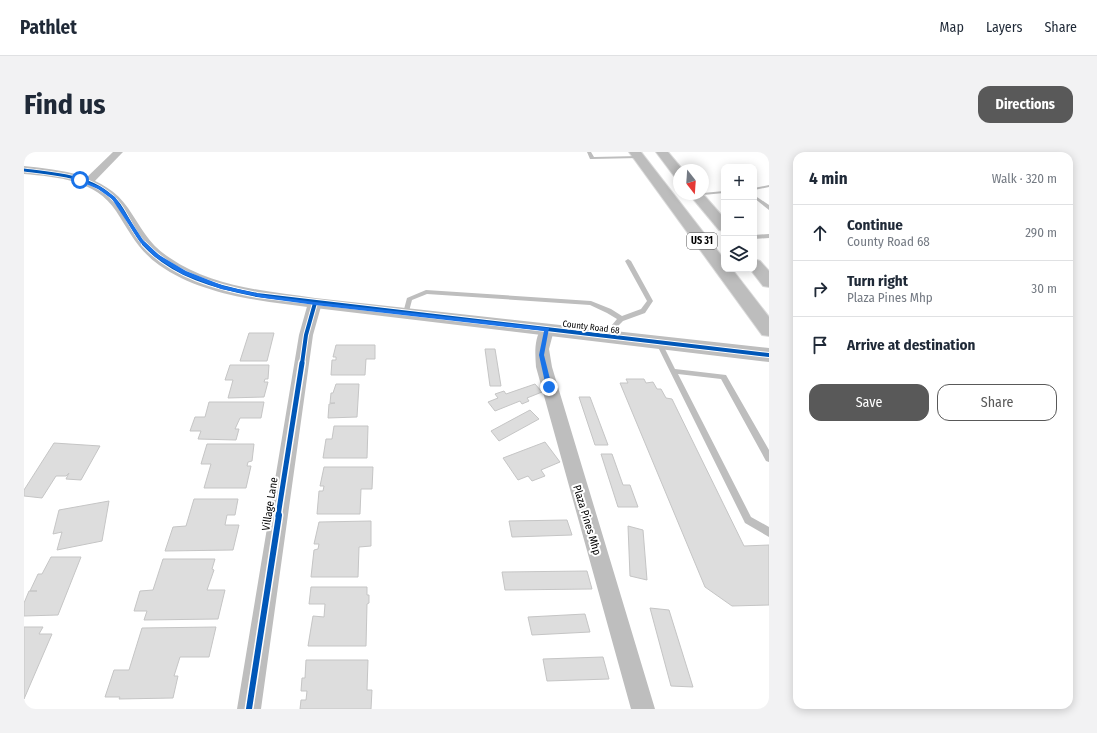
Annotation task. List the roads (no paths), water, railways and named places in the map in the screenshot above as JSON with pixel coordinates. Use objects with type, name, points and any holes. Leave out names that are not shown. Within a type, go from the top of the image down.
[{"type":"main road","points":[[639,157],[665,156],[673,166]]},
{"type":"main road","name":"US 31","points":[[639,157],[769,330]]},
{"type":"main road","name":"US 31","points":[[701,200],[721,223]]},
{"type":"main road","points":[[699,237],[721,237]]},
{"type":"main road","points":[[757,268],[769,282]]},
{"type":"street","points":[[87,183],[118,152]]},
{"type":"street","name":"County Road 68","points":[[24,170],[69,177],[99,188],[113,198],[142,241],[157,256],[184,272],[223,288],[244,293],[315,303],[769,355]]},
{"type":"street","name":"Village Lane","points":[[248,709],[306,335],[315,303]]},
{"type":"street","name":"Plaza Pines Mhp","points":[[547,330],[542,349],[544,367],[643,709]]},
{"type":"lane","points":[[589,152],[592,158],[639,157]]},
{"type":"lane","points":[[757,188],[769,186]]},
{"type":"lane","points":[[709,193],[721,192]]},
{"type":"lane","points":[[757,198],[769,208]]},
{"type":"lane","points":[[757,236],[769,236]]},
{"type":"lane","points":[[616,337],[615,325],[621,319],[643,311],[650,301],[628,261]]},
{"type":"lane","points":[[406,313],[409,299],[426,292],[591,303],[609,311],[621,319]]},
{"type":"lane","points":[[659,343],[748,520],[769,532]]},
{"type":"lane","points":[[673,371],[723,377],[769,458]]}]
